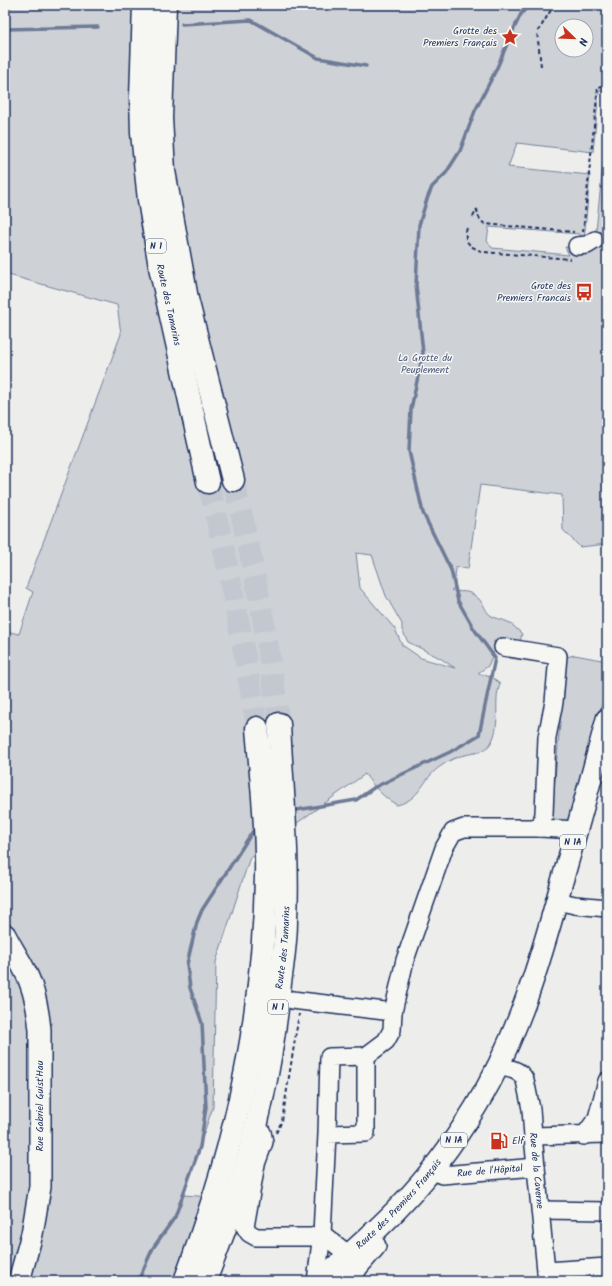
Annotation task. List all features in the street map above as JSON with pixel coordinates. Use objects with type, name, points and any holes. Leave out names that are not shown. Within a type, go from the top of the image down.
[{"type":"highway","name":"Route des Tamarins","points":[[144,5],[141,90],[142,133],[149,200],[160,267],[208,482]]},
{"type":"highway","name":"Route des Tamarins","points":[[165,5],[161,118],[164,171],[187,299],[233,480]]},
{"type":"highway","name":"Route des Tamarins","points":[[205,1281],[235,1200],[248,1154],[264,1090],[278,1006],[285,944],[287,903],[279,724]]},
{"type":"highway","name":"Route des Tamarins","points":[[185,1281],[217,1191],[234,1127],[258,997],[264,928],[266,875],[265,839],[257,728]]},
{"type":"main road","name":"Route des Premiers Français","points":[[319,1281],[349,1267],[378,1242],[414,1207],[442,1174],[487,1112],[504,1068],[514,1032],[539,965],[607,719]]},
{"type":"main road","name":"Rue Gabriel Guist'Hau","points":[[5,935],[32,987],[38,1010],[40,1030],[40,1188],[32,1234],[19,1281]]},
{"type":"main road","name":"Route des Premiers Français","points":[[349,1267],[431,1170],[504,1068]]},
{"type":"street","points":[[503,647],[558,656],[554,702],[547,737],[544,814],[540,828]]},
{"type":"street","points":[[316,1281],[321,1242],[326,1168],[329,1057],[366,1056],[386,1042],[392,1030],[393,1012],[405,960],[444,848],[453,832],[464,828],[540,828],[576,830]]},
{"type":"street","points":[[557,901],[576,905],[607,908]]},
{"type":"street","points":[[296,1000],[393,1012]]},
{"type":"street","points":[[327,1134],[366,1132],[366,1056]]},
{"type":"street","name":"Rue de la Caverne","points":[[504,1068],[519,1073],[525,1080],[531,1109],[547,1276]]},
{"type":"street","points":[[584,1136],[597,1118],[607,1081]]},
{"type":"street","points":[[533,1136],[584,1136],[607,1134],[597,1118]]},
{"type":"street","points":[[269,1133],[256,1164],[245,1227],[249,1233],[256,1237],[312,1238],[321,1242],[349,1267]]},
{"type":"street","name":"Rue de l'Hôpital","points":[[442,1174],[536,1167]]},
{"type":"street","points":[[541,1210],[607,1211]]},
{"type":"street","points":[[547,1276],[607,1267]]},
{"type":"path","points":[[541,66],[537,32],[544,24],[547,15],[555,5]]},
{"type":"path","points":[[581,243],[598,87],[602,86]]},
{"type":"path","points":[[473,217],[477,209],[478,217],[485,224],[581,243]]},
{"type":"path","points":[[468,228],[465,235],[467,241],[476,249],[484,252],[581,243]]},
{"type":"path","points":[[269,1133],[282,1121],[296,1000]]},
{"type":"green space","name":"La Grotte du Peuplement","points":[[5,5],[607,5],[607,91],[599,91],[593,152],[517,143],[508,167],[590,175],[584,241],[580,244],[580,234],[489,227],[487,241],[492,248],[569,255],[565,247],[594,250],[603,164],[607,159],[607,544],[580,547],[563,530],[562,495],[480,485],[468,569],[456,567],[454,588],[451,590],[467,592],[476,596],[490,615],[508,622],[522,634],[520,642],[494,641],[497,645],[488,666],[478,673],[493,678],[500,683],[497,696],[496,730],[489,746],[482,751],[463,755],[441,766],[430,776],[412,798],[397,805],[379,791],[365,774],[250,857],[216,962],[213,1107],[182,1195],[213,1197],[209,1281],[5,1281],[5,646],[10,632],[19,634],[33,592],[26,588],[121,334],[117,305],[5,274]],"holes":[[[356,553],[372,555],[386,596],[402,624],[402,630],[408,642],[440,658],[455,668],[421,658],[402,645],[395,629],[360,588]]]},
{"type":"green space","points":[[575,655],[607,661],[607,686],[567,823],[551,823],[566,657]]},
{"type":"waterway","points":[[291,811],[356,800],[375,787],[450,752],[479,735],[495,658],[474,629],[458,601],[451,570],[423,513],[409,451],[411,409],[423,353],[416,285],[419,225],[432,187],[446,173],[460,151],[475,111],[496,70],[521,14],[529,5]]},
{"type":"waterway","points":[[182,24],[251,20],[318,58],[366,66]]},
{"type":"waterway","points":[[5,29],[98,27]]},
{"type":"waterway","points":[[138,1281],[153,1248],[175,1217],[200,1147],[206,1107],[202,1023],[190,988],[187,964],[197,922],[202,910],[253,831],[257,828]]},
{"type":"tunnel","points":[[233,480],[260,601],[279,724]]},
{"type":"tunnel","points":[[208,482],[235,604],[257,728]]},
{"type":"place","name":"Grotte des Premiers Français","points":[[510,37]]},
{"type":"place","name":"Grote des Premiers Francais","points":[[584,292]]},
{"type":"place","name":"Elf","points":[[499,1141]]}]
